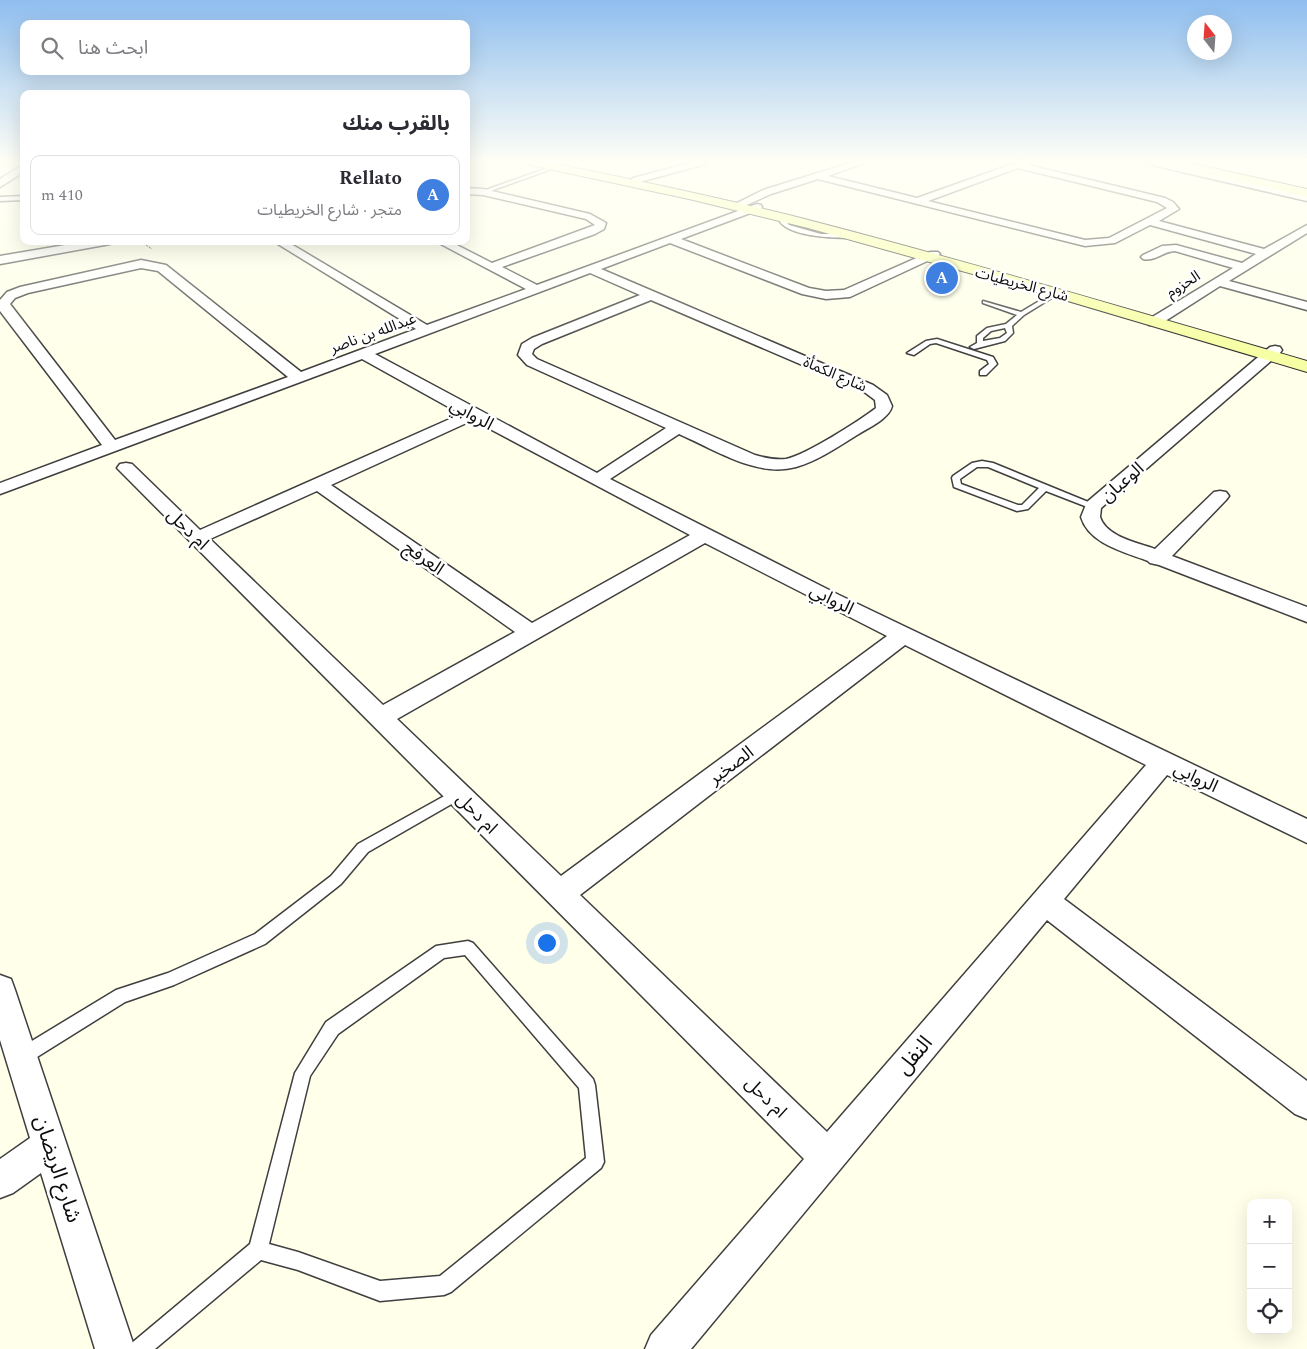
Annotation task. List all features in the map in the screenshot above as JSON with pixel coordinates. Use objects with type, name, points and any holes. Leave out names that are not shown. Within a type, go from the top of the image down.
[{"type":"street","points":[[491,267],[592,232],[601,225]]},
{"type":"street","name":"عبدالله بن ناصر","points":[[0,489],[119,458],[299,378],[670,240],[704,225]]},
{"type":"street","name":"شارع الخريطيات","points":[[811,225],[930,256],[1056,293],[1158,320]]},
{"type":"street","name":"شارع الخريطيات","points":[[816,225],[1272,353],[1307,360]]},
{"type":"street","points":[[1013,225],[1085,243],[1111,241],[1144,225]]},
{"type":"street","points":[[1161,225],[1265,253]]},
{"type":"street","name":"الحزوم","points":[[1158,320],[1307,228]]},
{"type":"street","points":[[670,240],[806,291],[826,295],[851,292],[930,256]]},
{"type":"street","points":[[49,252],[55,245]]},
{"type":"street","points":[[0,260],[49,252],[71,245]]},
{"type":"street","points":[[285,245],[426,330]]},
{"type":"street","points":[[448,245],[536,289]]},
{"type":"street","points":[[1147,257],[1166,248],[1176,248],[1243,267]]},
{"type":"street","name":"ام دحل","points":[[299,378],[156,265],[123,266],[24,290],[3,299],[4,307],[119,458],[197,538],[827,1157]]},
{"type":"street","name":"شارع الكمأة","points":[[590,269],[651,295],[868,388],[879,395],[884,402],[884,406],[879,413],[806,457],[784,464],[766,463],[749,459],[532,362],[525,355],[527,347],[537,340],[651,295]]},
{"type":"street","points":[[1218,282],[1307,306]]},
{"type":"street","name":"شارع الخريطيات","points":[[1272,353],[1307,367]]},
{"type":"street","name":"الوعبان","points":[[1272,353],[1094,506],[1090,513],[1090,519],[1097,529],[1113,540],[1157,559],[1307,615]]},
{"type":"street","name":"الروابي","points":[[364,354],[596,480],[903,635],[1307,832]]},
{"type":"street","points":[[197,538],[472,414]]},
{"type":"street","points":[[596,480],[679,427]]},
{"type":"street","name":"العرفج","points":[[318,484],[531,633]]},
{"type":"street","points":[[1157,559],[1220,496]]},
{"type":"street","points":[[380,718],[705,535]]},
{"type":"street","name":"الصخبر","points":[[560,894],[903,635]]},
{"type":"street","name":"النفل","points":[[664,1349],[1163,762]]},
{"type":"street","points":[[1044,901],[1307,1102]]},
{"type":"street","name":"شارع الريضان","points":[[0,990],[115,1349]]},
{"type":"street","points":[[0,1180],[50,1145]]},
{"type":"lane","points":[[980,343],[980,337],[985,331],[1008,326],[1022,314],[1056,293]]},
{"type":"lane","points":[[985,302],[1022,314]]},
{"type":"lane","points":[[968,351],[980,343],[994,342],[1005,338],[1010,333],[1008,326]]},
{"type":"lane","points":[[911,352],[928,342],[934,341],[968,351],[992,361],[993,364],[983,373]]},
{"type":"lane","points":[[1045,487],[1025,507],[1016,508],[957,485],[956,480],[975,465],[982,464],[1045,487],[1094,506]]},
{"type":"lane","points":[[22,1057],[121,995],[169,980],[260,939],[336,880],[363,848],[457,794]]},
{"type":"lane","points":[[140,1349],[258,1250],[303,1073],[332,1028],[441,951],[468,948],[587,1085],[595,1162],[444,1285],[380,1291],[298,1261],[258,1250]]},
{"type":"place","name":"Rellato","points":[[942,278]]}]
